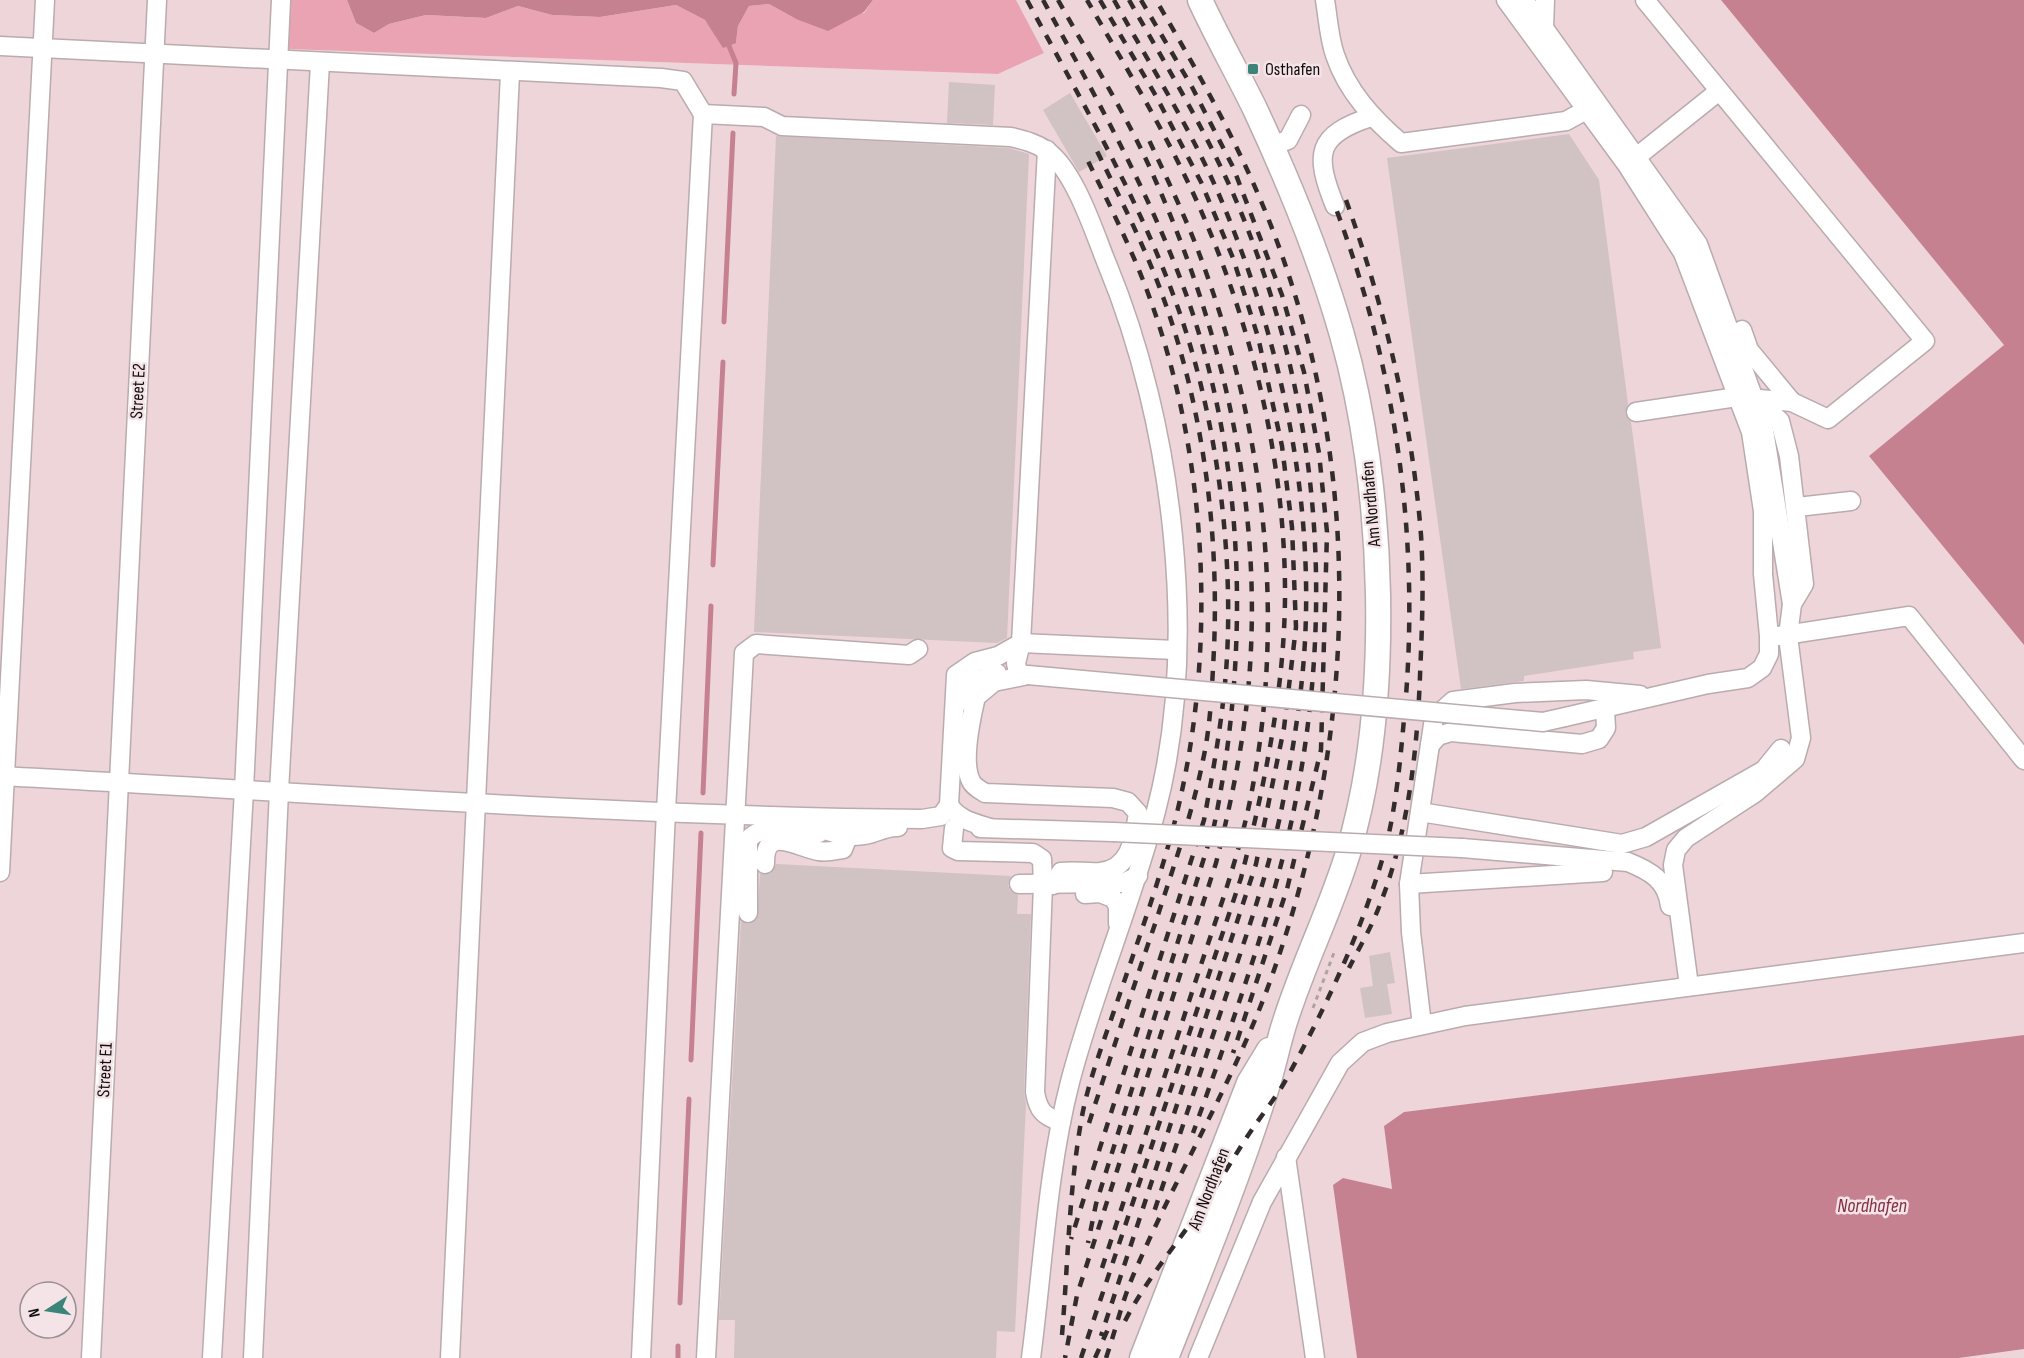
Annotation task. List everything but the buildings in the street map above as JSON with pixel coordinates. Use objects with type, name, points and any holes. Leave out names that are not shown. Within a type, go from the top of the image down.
[{"type":"main road","name":"Am Nordhafen","points":[[1166,1358],[1234,1184],[1266,1091],[1284,1025],[1348,852],[1366,764],[1374,693],[1378,613],[1374,522],[1364,433],[1343,337],[1306,225],[1271,146],[1200,0]]},
{"type":"main road","name":"Am Nordhafen","points":[[1142,1358],[1250,1083],[1284,1025]]},
{"type":"lane","points":[[0,872],[2,776],[45,0]]},
{"type":"lane","name":"Street E2","points":[[119,782],[158,0]]},
{"type":"lane","points":[[212,1358],[243,790],[281,0]]},
{"type":"lane","points":[[1325,0],[1335,56],[1371,117],[1401,143],[1566,121],[1593,107]]},
{"type":"lane","points":[[1506,0],[1593,107],[1724,280],[1749,350],[1792,402]]},
{"type":"lane","points":[[1524,0],[1593,107]]},
{"type":"lane","points":[[1544,28],[1545,0]]},
{"type":"lane","points":[[1636,412],[1746,398],[1792,402],[1828,419],[1925,341],[1645,0]]},
{"type":"lane","points":[[0,46],[510,73],[661,78],[683,81],[703,114],[666,811],[641,1358]]},
{"type":"lane","points":[[253,1358],[279,791],[320,63]]},
{"type":"lane","points":[[450,1358],[478,803],[510,73]]},
{"type":"lane","points":[[1632,160],[1719,91]]},
{"type":"lane","points":[[703,114],[764,117],[782,126],[1011,136],[1047,150],[1061,164],[1094,232],[1112,274],[1145,373],[1161,452],[1173,532],[1175,650],[1171,726],[1158,806],[1138,876],[1084,1035],[1060,1122],[1031,1358]]},
{"type":"lane","points":[[1271,146],[1288,140],[1301,115]]},
{"type":"lane","points":[[1340,203],[1322,166],[1325,147],[1332,134],[1346,125],[1371,117]]},
{"type":"lane","points":[[1023,674],[1016,663],[1022,643],[1047,150]]},
{"type":"lane","points":[[1632,160],[1683,253],[1746,398],[1763,424],[1792,604],[1788,636],[1801,738],[1795,759],[1755,793],[1686,838],[1677,850],[1673,866],[1684,987]]},
{"type":"lane","points":[[954,708],[971,683],[1005,670],[1023,674],[1543,722],[1748,678],[1762,668],[1769,654],[1763,573],[1763,511],[1746,398],[1698,244]]},
{"type":"lane","points":[[1746,398],[1780,421],[1785,434],[1797,507],[1804,584],[1792,604]]},
{"type":"lane","points":[[1797,507],[1851,501]]},
{"type":"lane","points":[[1769,636],[1788,636],[1909,616],[2024,760]]},
{"type":"lane","points":[[990,828],[967,821],[954,813],[949,805],[956,675],[975,662],[998,656],[1022,643],[1175,650]]},
{"type":"lane","points":[[706,1358],[744,653],[756,644],[909,655],[918,649]]},
{"type":"lane","points":[[1023,674],[994,682],[976,696],[969,728],[967,769],[971,783],[985,793],[1113,798],[1128,802],[1138,813],[1132,848],[1122,863],[1101,872],[1076,870],[1061,872],[1048,885],[1035,1092],[1038,1109],[1048,1118],[1060,1122]]},
{"type":"lane","points":[[1422,1025],[1408,884],[1434,718],[1453,700],[1515,693],[1586,690],[1657,696]]},
{"type":"lane","points":[[1430,745],[1438,736],[1451,732],[1582,744],[1599,739],[1606,728],[1605,708]]},
{"type":"lane","points":[[1420,812],[1622,844],[1646,837],[1764,770],[1780,749]]},
{"type":"lane","points":[[2,776],[478,803],[797,818],[922,819],[940,816],[949,805]]},
{"type":"lane","name":"Street E1","points":[[91,1358],[119,782]]},
{"type":"lane","points":[[748,913],[748,840],[754,832],[766,828],[865,835],[889,826],[1018,828],[1462,848],[1601,865],[1634,854],[1719,815]]},
{"type":"lane","points":[[797,818],[841,834]]},
{"type":"lane","points":[[948,828],[941,845],[947,857],[1020,860],[1032,864],[1048,885],[1071,894],[1100,893],[1113,898],[1118,906],[1118,932]]},
{"type":"lane","points":[[765,864],[764,852],[772,843],[787,840],[822,852],[843,849],[841,834]]},
{"type":"lane","points":[[1408,884],[1628,862],[1652,872],[1663,884],[1669,900],[1684,987]]},
{"type":"lane","points":[[1019,884],[1123,883],[1138,876]]},
{"type":"lane","points":[[1198,1358],[1262,1202],[1340,1063],[1363,1042],[1422,1025],[1684,987],[2024,943]]},
{"type":"lane","points":[[1286,1157],[1315,1358]]},
{"type":"path","points":[[1309,1017],[1337,945]]},
{"type":"shaded area","points":[[0,0],[290,0],[288,49],[998,74],[1044,53],[1016,0],[1721,0],[2004,345],[1869,456],[2024,645],[2024,1035],[1404,1112],[1384,1126],[1392,1189],[1343,1178],[1334,1185],[1357,1358],[0,1358]]},
{"type":"shaded area","points":[[290,0],[347,0],[356,23],[374,33],[389,24],[426,15],[486,18],[518,6],[552,15],[600,17],[676,5],[705,20],[716,34],[736,43],[738,26],[749,6],[769,4],[796,19],[864,13],[873,0],[1016,0],[1044,53],[998,74],[287,49]]},
{"type":"shaded area","points":[[2024,1349],[2024,1358],[1959,1358]]},
{"type":"water","points":[[347,0],[873,0],[864,12],[828,31],[796,19],[769,4],[749,6],[738,26],[736,43],[723,48],[705,20],[676,5],[600,17],[552,15],[518,6],[486,18],[426,15],[389,24],[374,33],[356,23]]},
{"type":"water","points":[[1721,0],[2024,0],[2024,645],[1869,456],[2004,345]]},
{"type":"water","name":"Nordhafen","points":[[2024,1035],[2024,1349],[1959,1358],[1357,1358],[1333,1185],[1343,1178],[1392,1189],[1384,1126],[1404,1112]]},
{"type":"waterway","points":[[729,46],[736,63],[734,94]]},
{"type":"waterway","points":[[724,322],[733,133]]},
{"type":"waterway","points":[[713,565],[723,362]]},
{"type":"waterway","points":[[703,793],[711,606]]},
{"type":"waterway","points":[[691,1060],[701,833]]},
{"type":"waterway","points":[[680,1303],[689,1099]]},
{"type":"waterway","points":[[678,1346],[678,1358]]},
{"type":"railway","points":[[1027,0],[1142,220],[1159,258],[1189,340],[1211,433],[1219,482],[1228,579],[1226,672],[1217,747],[1204,820],[1071,1239]]},
{"type":"railway","points":[[1043,0],[1138,181],[1186,294],[1206,358],[1221,424],[1231,490],[1236,558],[1237,626],[1233,693],[1226,760],[1214,826],[1096,1204],[1088,1243]]},
{"type":"railway","points":[[1058,0],[1123,114],[1146,160],[1181,243],[1202,303],[1220,364],[1234,426],[1244,489],[1250,553],[1252,616],[1244,726],[1232,795],[1216,863],[1077,1295],[1065,1358]]},
{"type":"railway","points":[[1081,1358],[1241,878],[1257,810],[1277,704],[1285,599],[1284,547],[1272,443],[1248,341],[1232,291],[1182,170],[1143,96],[1087,0]]},
{"type":"railway","points":[[1100,0],[1156,96],[1201,182],[1233,258],[1258,337],[1282,446],[1292,527],[1296,627],[1284,728],[1256,864],[1101,1336]]},
{"type":"railway","points":[[1114,0],[1209,172],[1241,250],[1259,304],[1288,414],[1297,470],[1306,584],[1304,662],[1299,705],[1276,834],[1250,924],[1153,1215]]},
{"type":"railway","points":[[1129,0],[1214,152],[1238,205],[1266,279],[1287,354],[1303,429],[1312,505],[1316,582],[1314,659],[1306,736],[1293,814],[1261,934],[1193,1133]]},
{"type":"railway","points":[[1141,0],[1192,87],[1233,167],[1282,295],[1304,372],[1319,453],[1327,532],[1321,750],[1287,889],[1233,1053]]},
{"type":"railway","points":[[1106,1358],[1131,1280],[1251,1030],[1296,900],[1319,803],[1334,705],[1339,606],[1336,508],[1323,410],[1300,313],[1268,218],[1244,162],[1202,80],[1156,0]]},
{"type":"railway","points":[[1102,1268],[1242,835],[1253,785],[1263,719],[1267,654],[1267,587],[1263,522],[1254,456],[1241,391],[1224,327],[1203,264],[1149,140]]},
{"type":"railway","points":[[1089,1123],[1199,781],[1209,719],[1215,604],[1211,514],[1198,424],[1188,380],[1155,276],[1097,151]]},
{"type":"railway","points":[[1062,1335],[1072,1198],[1082,1116],[1096,1063],[1150,906],[1169,843],[1184,779],[1195,713],[1200,645],[1201,577],[1197,509],[1188,442],[1174,376],[1140,273],[1086,157]]},
{"type":"railway","points":[[1346,200],[1373,282],[1404,407],[1417,492],[1423,588],[1419,705],[1404,822],[1379,907],[1349,968]]},
{"type":"railway","points":[[1125,1321],[1152,1277],[1209,1198],[1280,1090],[1302,1049],[1355,937],[1376,879],[1392,818],[1401,752],[1408,653],[1409,588],[1406,523],[1389,394],[1356,268],[1335,206]]},
{"type":"railway","points":[[1095,1358],[1108,1329]]},
{"type":"place","name":"Osthafen","points":[[1253,69]]}]
